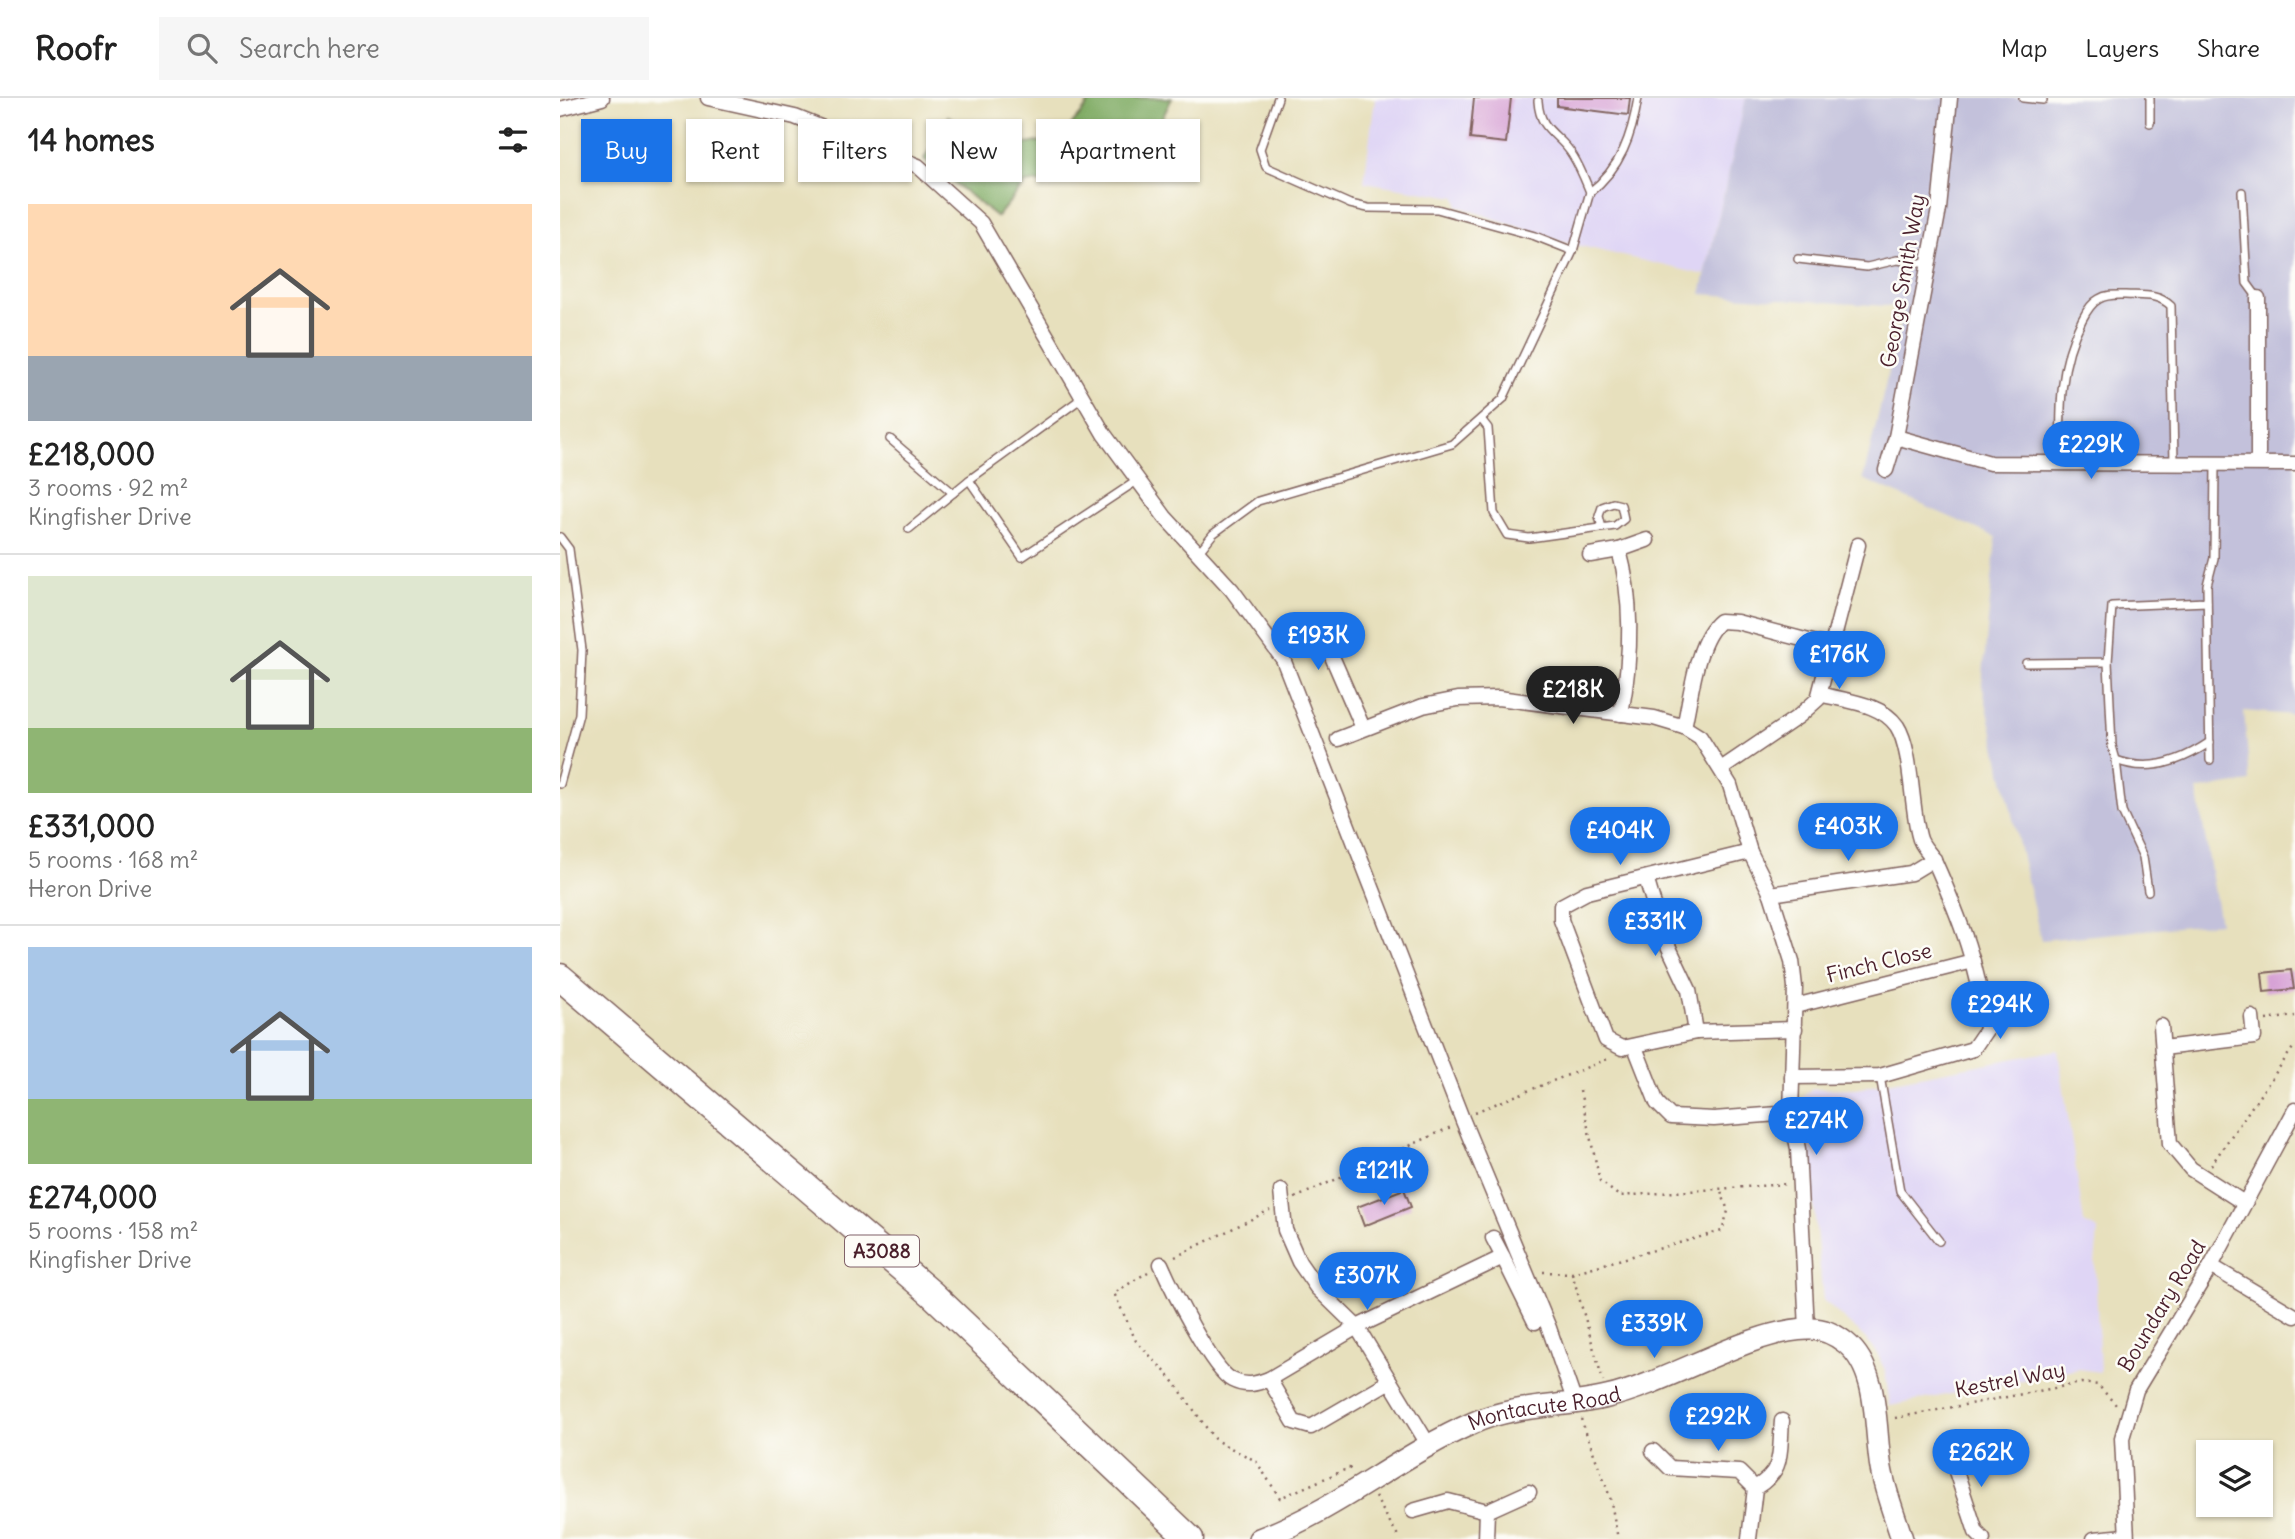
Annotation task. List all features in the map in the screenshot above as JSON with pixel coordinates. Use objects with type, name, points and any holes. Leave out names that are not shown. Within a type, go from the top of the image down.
[{"type":"highway","name":"A3088","points":[[560,978],[932,1294],[1189,1539]]},
{"type":"street","points":[[560,109],[603,98]]},
{"type":"street","points":[[708,98],[795,117],[918,166],[981,223],[1104,434],[1165,517],[1233,590],[1283,659],[1463,1119],[1549,1328],[1575,1403]]},
{"type":"street","name":"George Smith Way","points":[[1886,470],[1896,437],[1939,209],[1950,98]]},
{"type":"street","points":[[2258,298],[2258,463]]},
{"type":"street","points":[[1896,437],[1990,463],[2295,464]]},
{"type":"street","points":[[1590,555],[1619,550],[1647,540]]},
{"type":"street","points":[[1721,769],[1799,716],[1820,694],[1858,545]]},
{"type":"street","points":[[1619,550],[1628,580],[1629,653],[1621,714]]},
{"type":"street","points":[[1684,727],[1704,642],[1711,628],[1720,621],[1737,622],[1832,647]]},
{"type":"street","points":[[1348,634],[1327,645],[1363,728]]},
{"type":"street","points":[[1792,1077],[1880,1076],[1973,1049],[1986,1030],[1983,992],[1973,961],[1934,859],[1922,844],[1904,744],[1897,727],[1880,710],[1820,694]]},
{"type":"street","points":[[1338,739],[1423,706],[1458,699],[1498,698],[1621,714],[1684,727],[1700,737],[1730,785],[1751,852],[1771,894],[1792,961],[1795,1029],[1791,1113],[1798,1149],[1807,1329],[1823,1330],[1848,1345],[1867,1373],[1881,1470],[1902,1539]]},
{"type":"street","points":[[1751,852],[1587,892],[1561,906],[1561,920],[1606,1040],[1628,1048],[1696,1032],[1795,1029]]},
{"type":"street","points":[[1771,894],[1911,873],[1934,859]]},
{"type":"street","points":[[1646,878],[1664,934],[1689,990],[1696,1032]]},
{"type":"street","name":"Finch Close","points":[[1795,1006],[1973,961]]},
{"type":"street","points":[[2163,1048],[2254,1037],[2252,1020]]},
{"type":"street","points":[[2161,1026],[2170,1144],[2191,1169],[2244,1203]]},
{"type":"street","points":[[1628,1048],[1657,1103],[1671,1117],[1714,1119],[1791,1113]]},
{"type":"street","name":"Boundary Road","points":[[2127,1537],[2122,1438],[2136,1390],[2211,1266],[2295,1110]]},
{"type":"street","points":[[1282,1198],[1285,1230],[1299,1262],[1317,1288],[1357,1327],[1428,1444]]},
{"type":"street","points":[[1493,1238],[1535,1322]]},
{"type":"street","points":[[1161,1264],[1175,1296],[1229,1379],[1253,1385],[1269,1379],[1357,1327],[1503,1257]]},
{"type":"street","points":[[2211,1266],[2295,1316]]},
{"type":"street","name":"Montacute Road","points":[[1259,1539],[1343,1499],[1428,1444],[1502,1412],[1608,1397],[1647,1385],[1751,1343],[1807,1329]]},
{"type":"street","points":[[1269,1379],[1294,1422],[1311,1427],[1390,1381]]},
{"type":"street","points":[[1755,1488],[1770,1479],[1778,1469],[1782,1421]]},
{"type":"street","points":[[1653,1451],[1670,1468],[1740,1472],[1755,1488],[1749,1539]]},
{"type":"street","points":[[1951,1456],[1976,1532],[1983,1539]]},
{"type":"street","points":[[1413,1511],[1448,1501],[1487,1511],[1529,1492]]},
{"type":"street","points":[[1486,1539],[1487,1511]]},
{"type":"street","points":[[2094,1539],[2127,1537]]},
{"type":"lane","points":[[1278,98],[1260,149],[1266,167],[1350,204],[1368,208],[1437,209],[1535,236],[1573,251]]},
{"type":"lane","points":[[1198,553],[1213,534],[1258,501],[1452,444],[1503,399],[1573,251],[1590,192],[1609,177],[1634,123],[1639,98]]},
{"type":"lane","points":[[2023,98],[2043,100]]},
{"type":"lane","points":[[2150,98],[2150,123]]},
{"type":"lane","points":[[1538,102],[1539,117],[1553,136],[1572,153],[1590,192]]},
{"type":"lane","points":[[2242,192],[2247,283],[2258,298]]},
{"type":"lane","points":[[1798,259],[1867,267],[1896,260],[1929,264]]},
{"type":"lane","points":[[2061,463],[2060,411],[2069,345],[2088,309],[2097,299],[2108,295],[2154,296],[2164,298],[2171,306],[2174,463]]},
{"type":"lane","points":[[909,529],[969,480],[1083,397]]},
{"type":"lane","points":[[1481,419],[1488,428],[1494,513],[1507,535],[1529,538],[1602,528]]},
{"type":"lane","points":[[890,439],[953,493]]},
{"type":"lane","points":[[2210,760],[2207,585],[2214,558],[2215,463]]},
{"type":"lane","points":[[969,480],[1022,557],[1138,480]]},
{"type":"lane","points":[[560,537],[569,550],[582,650],[579,714],[560,784]]},
{"type":"lane","points":[[2148,891],[2144,857],[2122,812],[2112,746],[2108,662],[2112,606],[2207,602]]},
{"type":"lane","points":[[2026,663],[2108,662]]},
{"type":"lane","points":[[2116,760],[2132,766],[2185,760],[2210,741]]},
{"type":"lane","points":[[1880,1076],[1900,1191],[1939,1241]]},
{"type":"path","points":[[2252,1020],[2295,1016]]},
{"type":"path","points":[[2203,1177],[2295,1045]]},
{"type":"path","points":[[1282,1198],[1613,1057],[1628,1048]]},
{"type":"path","points":[[1580,1091],[1600,1181],[1619,1196],[1800,1183]]},
{"type":"path","points":[[1527,1278],[1540,1272],[1572,1273],[1722,1231],[1728,1211],[1720,1188]]},
{"type":"path","points":[[1572,1273],[1608,1397]]},
{"type":"path","name":"Kestrel Way","points":[[1887,1420],[2081,1383],[2098,1385],[2126,1417]]},
{"type":"path","points":[[1575,1403],[1610,1497],[1618,1539]]},
{"type":"path","points":[[1367,1483],[1400,1539]]},
{"type":"shaded area","points":[[1375,98],[1746,98],[1705,275],[1559,241],[1458,206],[1456,197],[1364,182]]},
{"type":"shaded area","points":[[1746,98],[2295,98],[2295,715],[2244,711],[2250,782],[2197,790],[2220,923],[2041,940],[1982,685],[1996,537],[1863,479],[1904,307],[1701,294]]},
{"type":"shaded area","points":[[2058,1050],[2084,1223],[2098,1230],[2095,1263],[2100,1372],[2079,1369],[1890,1406],[1885,1371],[1878,1355],[1865,1338],[1823,1300],[1803,1096],[1813,1089],[1856,1088]]},
{"type":"green space","points":[[1092,98],[1172,98],[1162,119],[1076,119]]},
{"type":"green space","points":[[1036,142],[1036,182],[1044,182],[1025,183],[997,217],[953,182],[1022,182],[1022,145]]},
{"type":"building","points":[[1474,98],[1511,98],[1506,143],[1470,139]]},
{"type":"building","points":[[1557,98],[1630,98],[1628,115],[1557,106]]},
{"type":"building","points":[[2291,970],[2294,989],[2264,992],[2262,973]]},
{"type":"building","points":[[1404,1189],[1411,1207],[1364,1226],[1357,1207]]}]
